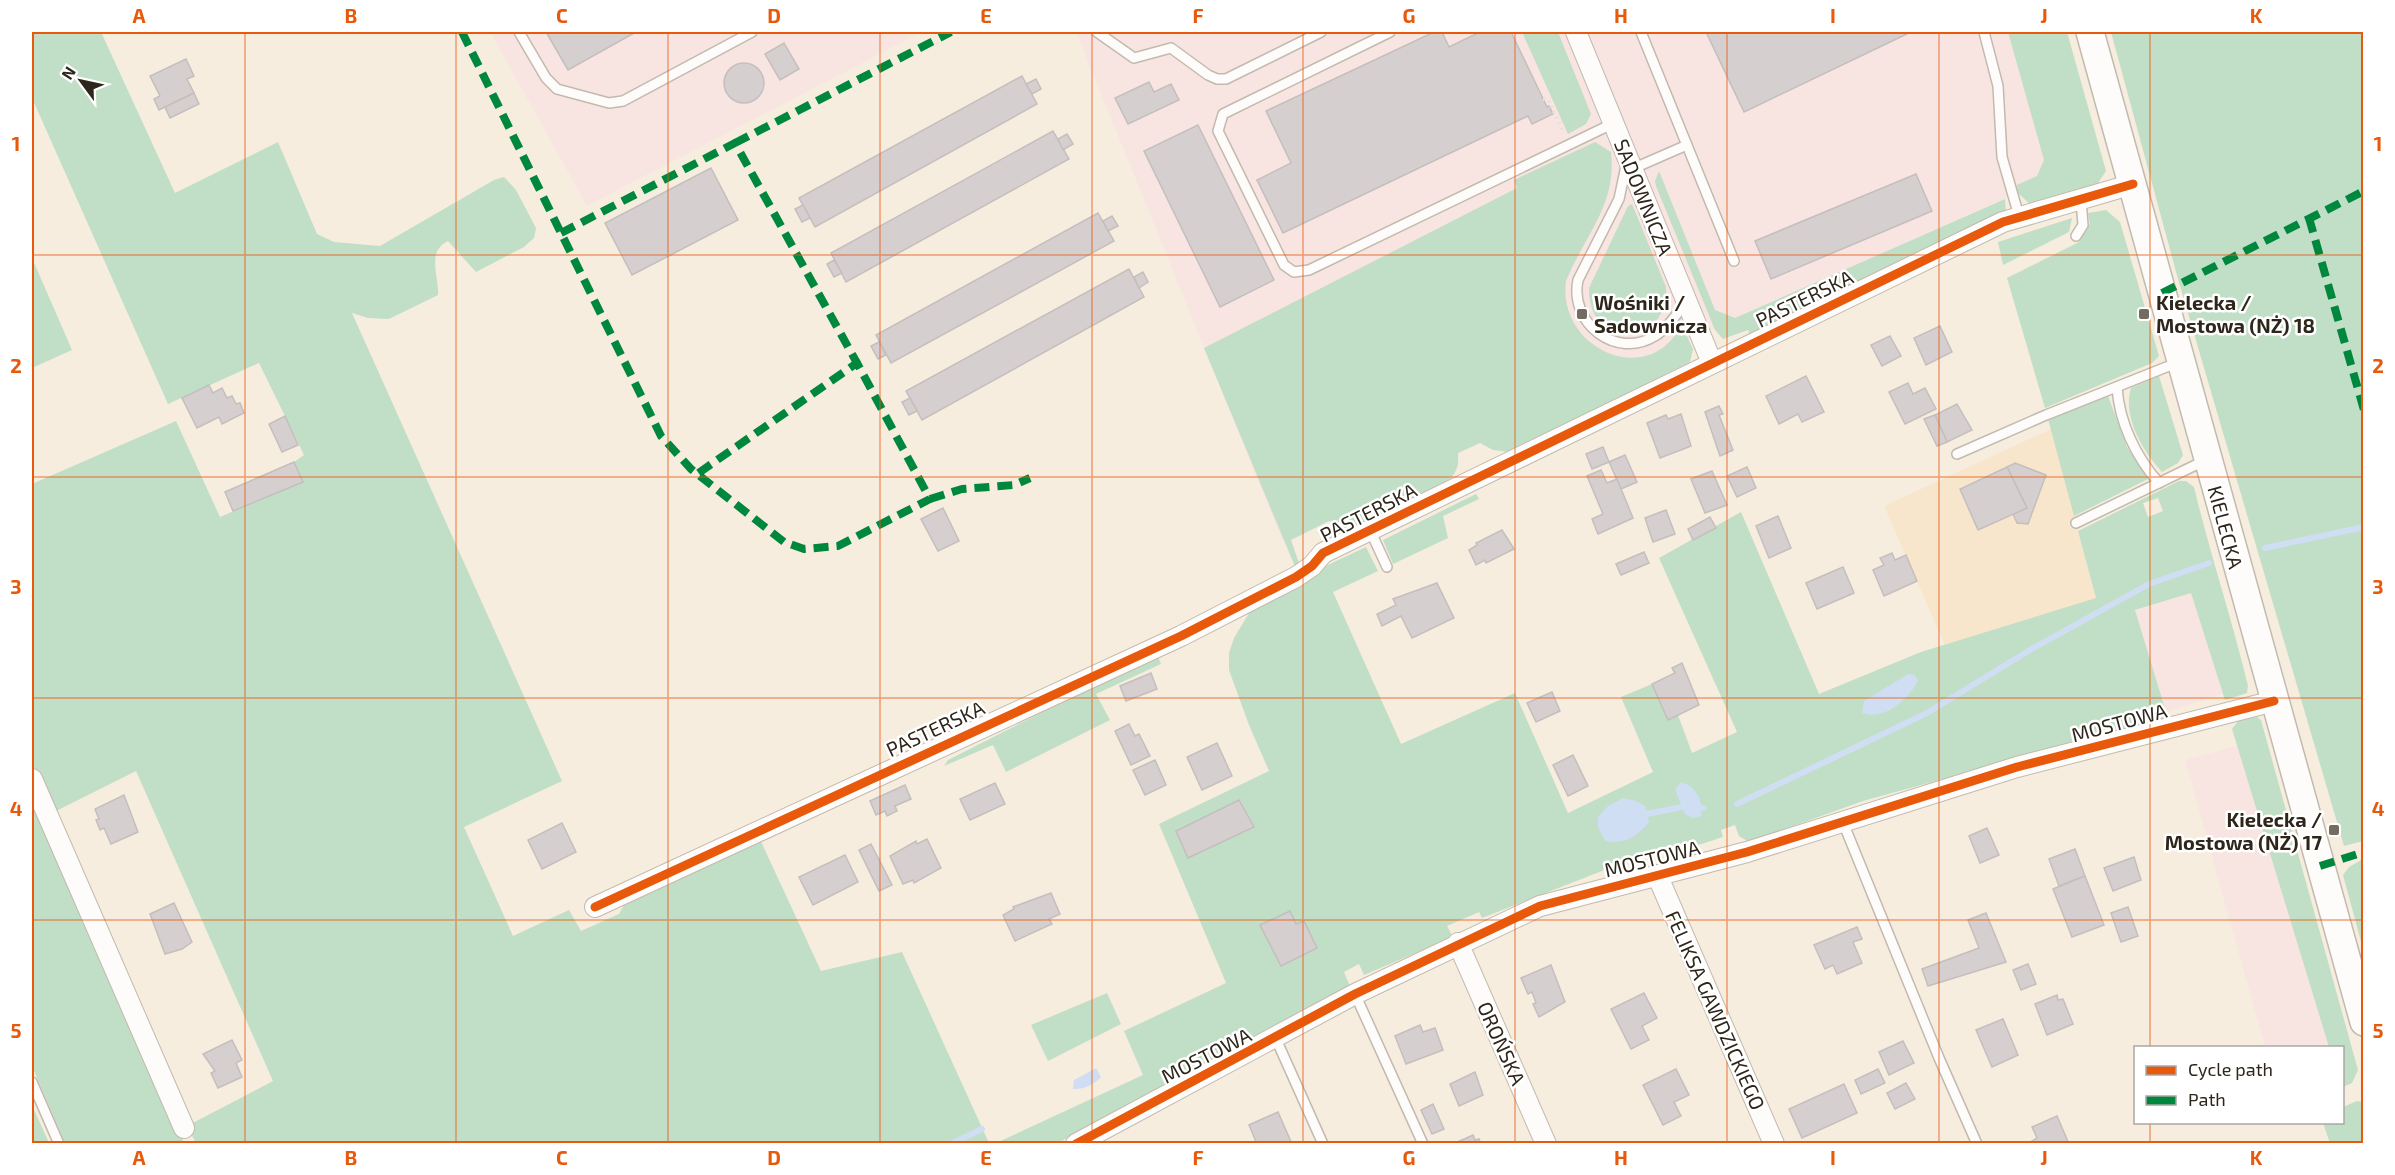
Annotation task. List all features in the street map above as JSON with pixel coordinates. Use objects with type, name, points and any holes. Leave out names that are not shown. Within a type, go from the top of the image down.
[{"type":"main road","name":"KIELECKA","points":[[2090,32],[2364,1022]]},
{"type":"street","name":"SADOWNICZA","points":[[1576,32],[1712,363]]},
{"type":"street","name":"PASTERSKA","points":[[595,907],[1181,636],[1296,577],[1312,566],[1323,553],[2019,216],[2133,184]]},
{"type":"street","name":"MOSTOWA","points":[[1076,1143],[1111,1135],[1355,994],[1458,943],[1540,906],[1658,877],[1769,845],[1842,820],[2017,767],[2274,701]]},
{"type":"street","points":[[32,779],[184,1128]]},
{"type":"street","name":"FELIKSA GAWDZICKIEGO","points":[[1658,877],[1774,1143]]},
{"type":"street","name":"OROŃSKA","points":[[1458,943],[1546,1143]]},
{"type":"lane","points":[[519,32],[546,78],[557,90],[609,103],[623,101],[752,32]]},
{"type":"lane","points":[[1097,32],[1134,58],[1171,48],[1217,79],[1226,79],[1321,32]]},
{"type":"lane","points":[[1390,32],[1223,114],[1219,122],[1218,131],[1284,265],[1294,272],[1309,270],[1614,123]]},
{"type":"lane","points":[[1641,32],[1734,261]]},
{"type":"lane","points":[[1984,32],[1998,86],[2002,158],[2019,216]]},
{"type":"lane","points":[[1686,300],[1665,328],[1654,337],[1632,344],[1609,340],[1589,324],[1577,305],[1575,292],[1578,280],[1619,199],[1629,161],[1687,145]]},
{"type":"lane","points":[[2076,236],[2083,225],[2081,200]]},
{"type":"lane","points":[[1957,454],[2181,361]]},
{"type":"lane","points":[[2116,387],[2117,398],[2131,440],[2138,455],[2159,483]]},
{"type":"lane","points":[[2076,524],[2208,459]]},
{"type":"lane","points":[[1370,530],[1387,567]]},
{"type":"lane","points":[[1842,820],[1938,1058],[1977,1143]]},
{"type":"lane","points":[[1355,994],[1423,1143]]},
{"type":"lane","points":[[1276,1039],[1323,1143]]},
{"type":"lane","points":[[32,1082],[59,1143]]},
{"type":"path","points":[[1543,99],[1548,100],[1569,145]]},
{"type":"shaded area","points":[[490,32],[922,32],[587,206]]},
{"type":"shaded area","points":[[1076,32],[2016,32],[2052,161],[2042,182],[1735,318],[1282,540]]},
{"type":"shaded area","points":[[2051,429],[2096,598],[1958,675],[1884,506]]},
{"type":"shaded area","points":[[2191,593],[2223,694],[2166,712],[2135,611]]},
{"type":"shaded area","points":[[2239,745],[2329,1046],[2265,1046],[2185,760]]},
{"type":"green space","points":[[32,32],[101,32],[175,193],[278,142],[317,234],[334,242],[380,246],[494,180],[504,177],[516,190],[536,228],[534,238],[524,247],[476,272],[448,241],[441,246],[435,257],[438,295],[389,319],[368,318],[352,313],[562,781],[464,827],[513,936],[569,910],[581,931],[619,914],[628,898],[758,835],[821,971],[902,952],[989,1143],[196,1143],[187,1126],[273,1081],[136,771],[56,811],[52,809],[32,762],[32,484],[176,421],[220,517],[302,482],[294,462],[304,455],[259,363],[168,404],[32,98]]},
{"type":"green space","points":[[1522,32],[1558,32],[1591,114],[1586,124],[1568,134]]},
{"type":"green space","points":[[2008,32],[2067,32],[2106,171],[2096,186],[2031,205],[2018,193],[2017,185],[2037,176],[2044,160]]},
{"type":"green space","points":[[2111,32],[2363,32],[2363,841],[2344,846],[2178,279]]},
{"type":"green space","points":[[1595,142],[1611,152],[1612,171],[1609,188],[1598,219],[1566,281],[1567,305],[1575,325],[1589,341],[1607,352],[1626,357],[1646,356],[1664,347],[1679,329],[1683,328],[1693,349],[1690,362],[1509,452],[1493,450],[1480,443],[1458,453],[1457,469],[1447,481],[1348,530],[1329,521],[1291,540],[1300,566],[1296,569],[1204,348],[1517,188],[1514,180]]},
{"type":"green space","points":[[1659,171],[1715,310],[1735,318],[2005,199],[2006,214],[1750,335],[1748,330],[1723,339],[1715,330],[1656,186],[1655,181]]},
{"type":"green space","points":[[1632,204],[1666,287],[1664,307],[1655,321],[1643,330],[1628,334],[1614,331],[1601,323],[1592,309],[1589,288],[1628,206]]},
{"type":"green space","points":[[2106,210],[2120,222],[2159,356],[2152,363],[2045,408],[2007,278],[2079,242],[2090,224],[2088,213]]},
{"type":"green space","points":[[2072,218],[2069,232],[2003,265],[1998,242]]},
{"type":"green space","points":[[32,258],[72,350],[32,368]]},
{"type":"green space","points":[[2159,376],[2183,455],[2178,463],[2162,472],[2141,444],[2129,410],[2131,388]]},
{"type":"green space","points":[[2108,396],[2127,447],[2148,479],[2074,516],[2048,419]]},
{"type":"green space","points":[[2179,481],[2186,481],[2194,487],[2242,661],[2248,686],[2247,693],[2225,700],[2191,593],[2135,610],[2166,712],[2165,718],[1863,801],[1749,842],[1739,836],[1735,825],[1721,830],[1723,837],[1686,849],[1683,843],[1630,860],[1482,918],[1479,912],[1447,926],[1453,937],[1364,975],[1359,964],[1344,972],[1350,986],[1058,1143],[994,1144],[1143,1075],[1124,1031],[1226,983],[1159,824],[1269,771],[1229,670],[1229,653],[1234,638],[1251,610],[1317,570],[1366,547],[1378,571],[1333,592],[1401,744],[1515,693],[1568,813],[1653,772],[1621,697],[1652,684],[1668,720],[1678,715],[1692,753],[1737,732],[1659,558],[1741,512],[1819,694],[1921,652],[2096,598],[2078,531]],"holes":[[[2158,498],[2163,511],[2148,517],[2143,503]]]},
{"type":"green space","points":[[1476,494],[1479,499],[1443,516],[1448,538],[1393,564],[1383,540]]},
{"type":"green space","points":[[1157,654],[1161,664],[1096,694],[1110,720],[1006,772],[993,745],[944,766],[948,760]]},
{"type":"green space","points":[[2257,717],[2261,720],[2358,1070],[2352,1083],[2344,1087],[2344,1046],[2329,1046],[2232,729],[2239,720]]},
{"type":"green space","points":[[32,792],[184,1143],[65,1143],[32,1066]]},
{"type":"green space","points":[[2363,859],[2363,949],[2343,875],[2349,867]]},
{"type":"green space","points":[[1107,993],[1121,1024],[1048,1061],[1031,1025]]},
{"type":"green space","points":[[2357,1101],[2363,1102],[2363,1142],[2330,1143],[2323,1124],[2344,1124],[2344,1107]]},
{"type":"green space","points":[[32,1105],[49,1143],[32,1143]]},
{"type":"water","points":[[1908,674],[1915,675],[1918,681],[1902,702],[1879,714],[1862,713],[1864,701]]},
{"type":"water","points":[[1681,782],[1691,787],[1698,795],[1701,816],[1693,818],[1685,814],[1675,789]]},
{"type":"water","points":[[1623,798],[1636,801],[1646,807],[1649,822],[1630,838],[1618,842],[1605,841],[1598,827],[1598,817],[1608,806]]},
{"type":"water","points":[[1096,1068],[1101,1077],[1098,1080],[1085,1087],[1073,1089],[1074,1080]]},
{"type":"building","points":[[546,32],[636,32],[568,70]]},
{"type":"building","points":[[1434,32],[1442,32],[1449,47],[1480,32],[1511,32],[1547,107],[1549,106],[1553,114],[1532,124],[1528,116],[1283,233],[1257,180],[1291,163],[1266,111]]},
{"type":"building","points":[[1706,32],[1911,32],[1744,112]]},
{"type":"building","points":[[784,43],[799,69],[780,80],[765,54]]},
{"type":"building","points":[[186,59],[194,76],[187,79],[194,93],[159,110],[154,99],[160,96],[150,76]]},
{"type":"building","points":[[744,63],[758,69],[764,83],[758,97],[744,103],[730,97],[724,83],[730,69]]},
{"type":"building","points":[[1022,76],[1037,104],[815,227],[799,198]]},
{"type":"building","points":[[1036,79],[1041,89],[1032,94],[1026,84]]},
{"type":"building","points":[[1149,82],[1154,92],[1171,84],[1179,100],[1128,124],[1115,98]]},
{"type":"building","points":[[194,93],[199,104],[170,118],[165,107]]},
{"type":"building","points":[[1198,125],[1274,280],[1220,307],[1144,151]]},
{"type":"building","points":[[1053,131],[1069,159],[846,282],[831,253]]},
{"type":"building","points":[[1067,134],[1073,144],[1063,150],[1058,139]]},
{"type":"building","points":[[711,168],[738,220],[632,275],[605,223]]},
{"type":"building","points":[[1916,174],[1932,211],[1771,279],[1755,241]]},
{"type":"building","points":[[803,205],[810,218],[802,222],[795,209]]},
{"type":"building","points":[[1098,213],[1114,241],[891,363],[876,335]]},
{"type":"building","points":[[1112,216],[1118,226],[1108,231],[1103,221]]},
{"type":"building","points":[[834,260],[842,273],[834,277],[827,264]]},
{"type":"building","points":[[1129,269],[1144,297],[922,420],[906,391]]},
{"type":"building","points":[[1143,272],[1148,282],[1139,288],[1134,277]]},
{"type":"building","points":[[1940,326],[1952,352],[1926,365],[1914,338]]},
{"type":"building","points":[[1890,336],[1901,356],[1882,366],[1871,345]]},
{"type":"building","points":[[879,342],[886,355],[878,359],[871,346]]},
{"type":"building","points":[[1806,376],[1824,412],[1802,422],[1798,414],[1779,424],[1766,396]]},
{"type":"building","points":[[1908,383],[1913,394],[1925,388],[1936,409],[1905,424],[1889,392]]},
{"type":"building","points":[[209,385],[213,393],[222,388],[227,398],[232,396],[236,404],[240,403],[244,413],[222,424],[219,417],[197,428],[182,398]]},
{"type":"building","points":[[910,398],[917,411],[909,415],[902,402]]},
{"type":"building","points":[[1957,404],[1972,430],[1947,442],[1935,415]]},
{"type":"building","points":[[1719,406],[1723,414],[1719,415],[1733,450],[1720,456],[1705,412]]},
{"type":"building","points":[[1681,414],[1691,446],[1660,458],[1647,423],[1666,415],[1668,419]]},
{"type":"building","points":[[1935,415],[1947,442],[1937,446],[1924,419]]},
{"type":"building","points":[[285,416],[298,445],[282,452],[269,424]]},
{"type":"building","points":[[1603,447],[1609,462],[1592,469],[1586,454]]},
{"type":"building","points":[[1625,455],[1637,482],[1621,489],[1609,462]]},
{"type":"building","points":[[294,462],[303,482],[233,511],[225,492]]},
{"type":"building","points":[[2015,463],[2046,475],[2028,524],[2017,523],[2013,514],[2027,508],[2007,467]]},
{"type":"building","points":[[1747,467],[1756,488],[1737,497],[1727,476]]},
{"type":"building","points":[[2007,467],[2027,508],[1978,530],[1960,489]]},
{"type":"building","points":[[1601,470],[1607,483],[1617,479],[1633,518],[1598,534],[1592,519],[1603,514],[1587,476]]},
{"type":"building","points":[[1712,471],[1727,505],[1705,513],[1691,479]]},
{"type":"building","points":[[943,508],[959,541],[938,551],[921,519]]},
{"type":"building","points":[[1666,510],[1675,534],[1653,542],[1645,518]]},
{"type":"building","points":[[1778,516],[1791,548],[1769,558],[1756,526]]},
{"type":"building","points":[[1710,517],[1716,528],[1693,540],[1688,529]]},
{"type":"building","points":[[1502,530],[1514,549],[1486,563],[1485,560],[1476,565],[1469,550],[1477,545],[1476,543]]},
{"type":"building","points":[[1644,552],[1649,563],[1621,575],[1616,564]]},
{"type":"building","points":[[1892,553],[1895,560],[1906,555],[1917,581],[1884,596],[1873,570],[1884,565],[1880,558]]},
{"type":"building","points":[[1843,567],[1854,593],[1817,609],[1806,583]]},
{"type":"building","points":[[1437,583],[1454,618],[1412,638],[1401,616],[1382,626],[1377,614],[1396,605],[1393,599]]},
{"type":"building","points":[[1682,663],[1699,705],[1668,720],[1652,684],[1675,673],[1672,668]]},
{"type":"building","points":[[1151,673],[1157,689],[1126,701],[1120,686]]},
{"type":"building","points":[[1552,692],[1560,711],[1536,722],[1527,703]]},
{"type":"building","points":[[1129,724],[1135,736],[1139,734],[1150,756],[1131,765],[1115,731]]},
{"type":"building","points":[[1217,743],[1232,776],[1202,790],[1187,757]]},
{"type":"building","points":[[1573,755],[1588,786],[1568,796],[1553,765]]},
{"type":"building","points":[[1155,760],[1166,785],[1145,795],[1133,770]]},
{"type":"building","points":[[995,783],[1005,804],[970,820],[960,799]]},
{"type":"building","points":[[905,785],[911,799],[895,806],[897,811],[887,816],[885,811],[876,815],[870,801]]},
{"type":"building","points":[[124,795],[138,832],[111,844],[104,828],[100,830],[95,809]]},
{"type":"building","points":[[1239,800],[1254,827],[1188,858],[1176,831]]},
{"type":"building","points":[[562,823],[576,852],[542,869],[528,840]]},
{"type":"building","points":[[1987,828],[1999,855],[1980,863],[1969,836]]},
{"type":"building","points":[[927,839],[941,868],[914,883],[913,880],[903,884],[890,856],[916,841],[917,844]]},
{"type":"building","points":[[871,844],[892,885],[879,891],[859,850]]},
{"type":"building","points":[[2075,849],[2085,876],[2059,886],[2049,859]]},
{"type":"building","points":[[845,855],[858,882],[813,905],[799,877]]},
{"type":"building","points":[[2134,857],[2141,880],[2113,891],[2104,868]]},
{"type":"building","points":[[2085,876],[2104,925],[2072,937],[2053,889]]},
{"type":"building","points":[[1051,893],[1060,914],[1049,919],[1052,924],[1015,941],[1003,915],[1014,909],[1013,907]]},
{"type":"building","points":[[174,903],[192,942],[182,949],[165,954],[150,914]]},
{"type":"building","points":[[2128,907],[2138,936],[2121,942],[2111,913]]},
{"type":"building","points":[[1290,911],[1296,924],[1304,921],[1317,948],[1281,966],[1260,925]]},
{"type":"building","points":[[1986,913],[2006,962],[1928,986],[1922,969],[1979,948],[1968,920]]},
{"type":"building","points":[[1857,927],[1862,939],[1853,942],[1862,963],[1837,974],[1833,965],[1825,969],[1814,945]]},
{"type":"building","points":[[2028,964],[2036,984],[2021,990],[2013,970]]},
{"type":"building","points":[[1551,965],[1565,1002],[1539,1017],[1533,1004],[1536,1003],[1532,992],[1528,994],[1521,978]]},
{"type":"building","points":[[1644,993],[1657,1018],[1642,1026],[1649,1040],[1631,1049],[1611,1009]]},
{"type":"building","points":[[2057,995],[2058,1000],[2063,999],[2073,1024],[2047,1035],[2035,1004]]},
{"type":"building","points":[[2003,1019],[2018,1055],[1992,1067],[1976,1030]]},
{"type":"building","points":[[1420,1025],[1423,1032],[1435,1028],[1443,1050],[1406,1064],[1395,1036]]},
{"type":"building","points":[[232,1040],[242,1060],[236,1063],[242,1077],[218,1088],[211,1073],[215,1071],[203,1054]]},
{"type":"building","points":[[1903,1041],[1914,1063],[1889,1075],[1879,1052]]},
{"type":"building","points":[[1676,1069],[1689,1095],[1674,1102],[1681,1116],[1663,1125],[1643,1085]]},
{"type":"building","points":[[1878,1069],[1885,1083],[1861,1094],[1855,1080]]},
{"type":"building","points":[[1475,1072],[1483,1095],[1459,1106],[1450,1084]]},
{"type":"building","points":[[1906,1083],[1915,1099],[1895,1109],[1887,1093]]},
{"type":"building","points":[[1844,1084],[1857,1113],[1802,1138],[1789,1109]]},
{"type":"building","points":[[1433,1104],[1444,1129],[1432,1134],[1421,1110]]},
{"type":"building","points":[[1278,1112],[1292,1144],[1257,1144],[1249,1125]]},
{"type":"building","points":[[2057,1116],[2069,1144],[2027,1144],[2037,1138],[2032,1127]]},
{"type":"building","points":[[1473,1135],[1475,1140],[1479,1139],[1481,1144],[1453,1144]]},
{"type":"waterway","points":[[2265,548],[2364,527]]},
{"type":"waterway","points":[[1737,804],[1927,713],[2030,650],[2149,584],[2209,563]]},
{"type":"waterway","points":[[1647,814],[1682,807],[1703,808]]},
{"type":"waterway","points":[[951,1144],[982,1129]]},
{"type":"marked path","points":[[462,32],[661,436],[691,469],[784,542],[804,549],[838,546],[930,499],[857,363],[697,474]]},
{"type":"marked path","points":[[735,143],[951,32]]},
{"type":"marked path","points":[[561,233],[735,143],[857,363]]},
{"type":"marked path","points":[[2162,293],[2364,191]]},
{"type":"marked path","points":[[2309,218],[2364,410]]},
{"type":"marked path","points":[[930,499],[962,489],[1014,485],[1030,478]]},
{"type":"marked path","points":[[2320,866],[2364,852]]},
{"type":"cycle path","points":[[595,907],[1181,636],[1296,577],[1312,566],[1323,553],[2003,222],[2133,184]]},
{"type":"cycle path","points":[[1076,1144],[1355,994],[1540,906],[1747,852],[2017,767],[2274,701]]},
{"type":"place","name":"Wośniki / Sadownicza","points":[[1582,314]]},
{"type":"place","name":"Kielecka / Mostowa (NŻ) 18","points":[[2144,314]]},
{"type":"place","name":"Kielecka / Mostowa (NŻ) 17","points":[[2334,830]]}]
